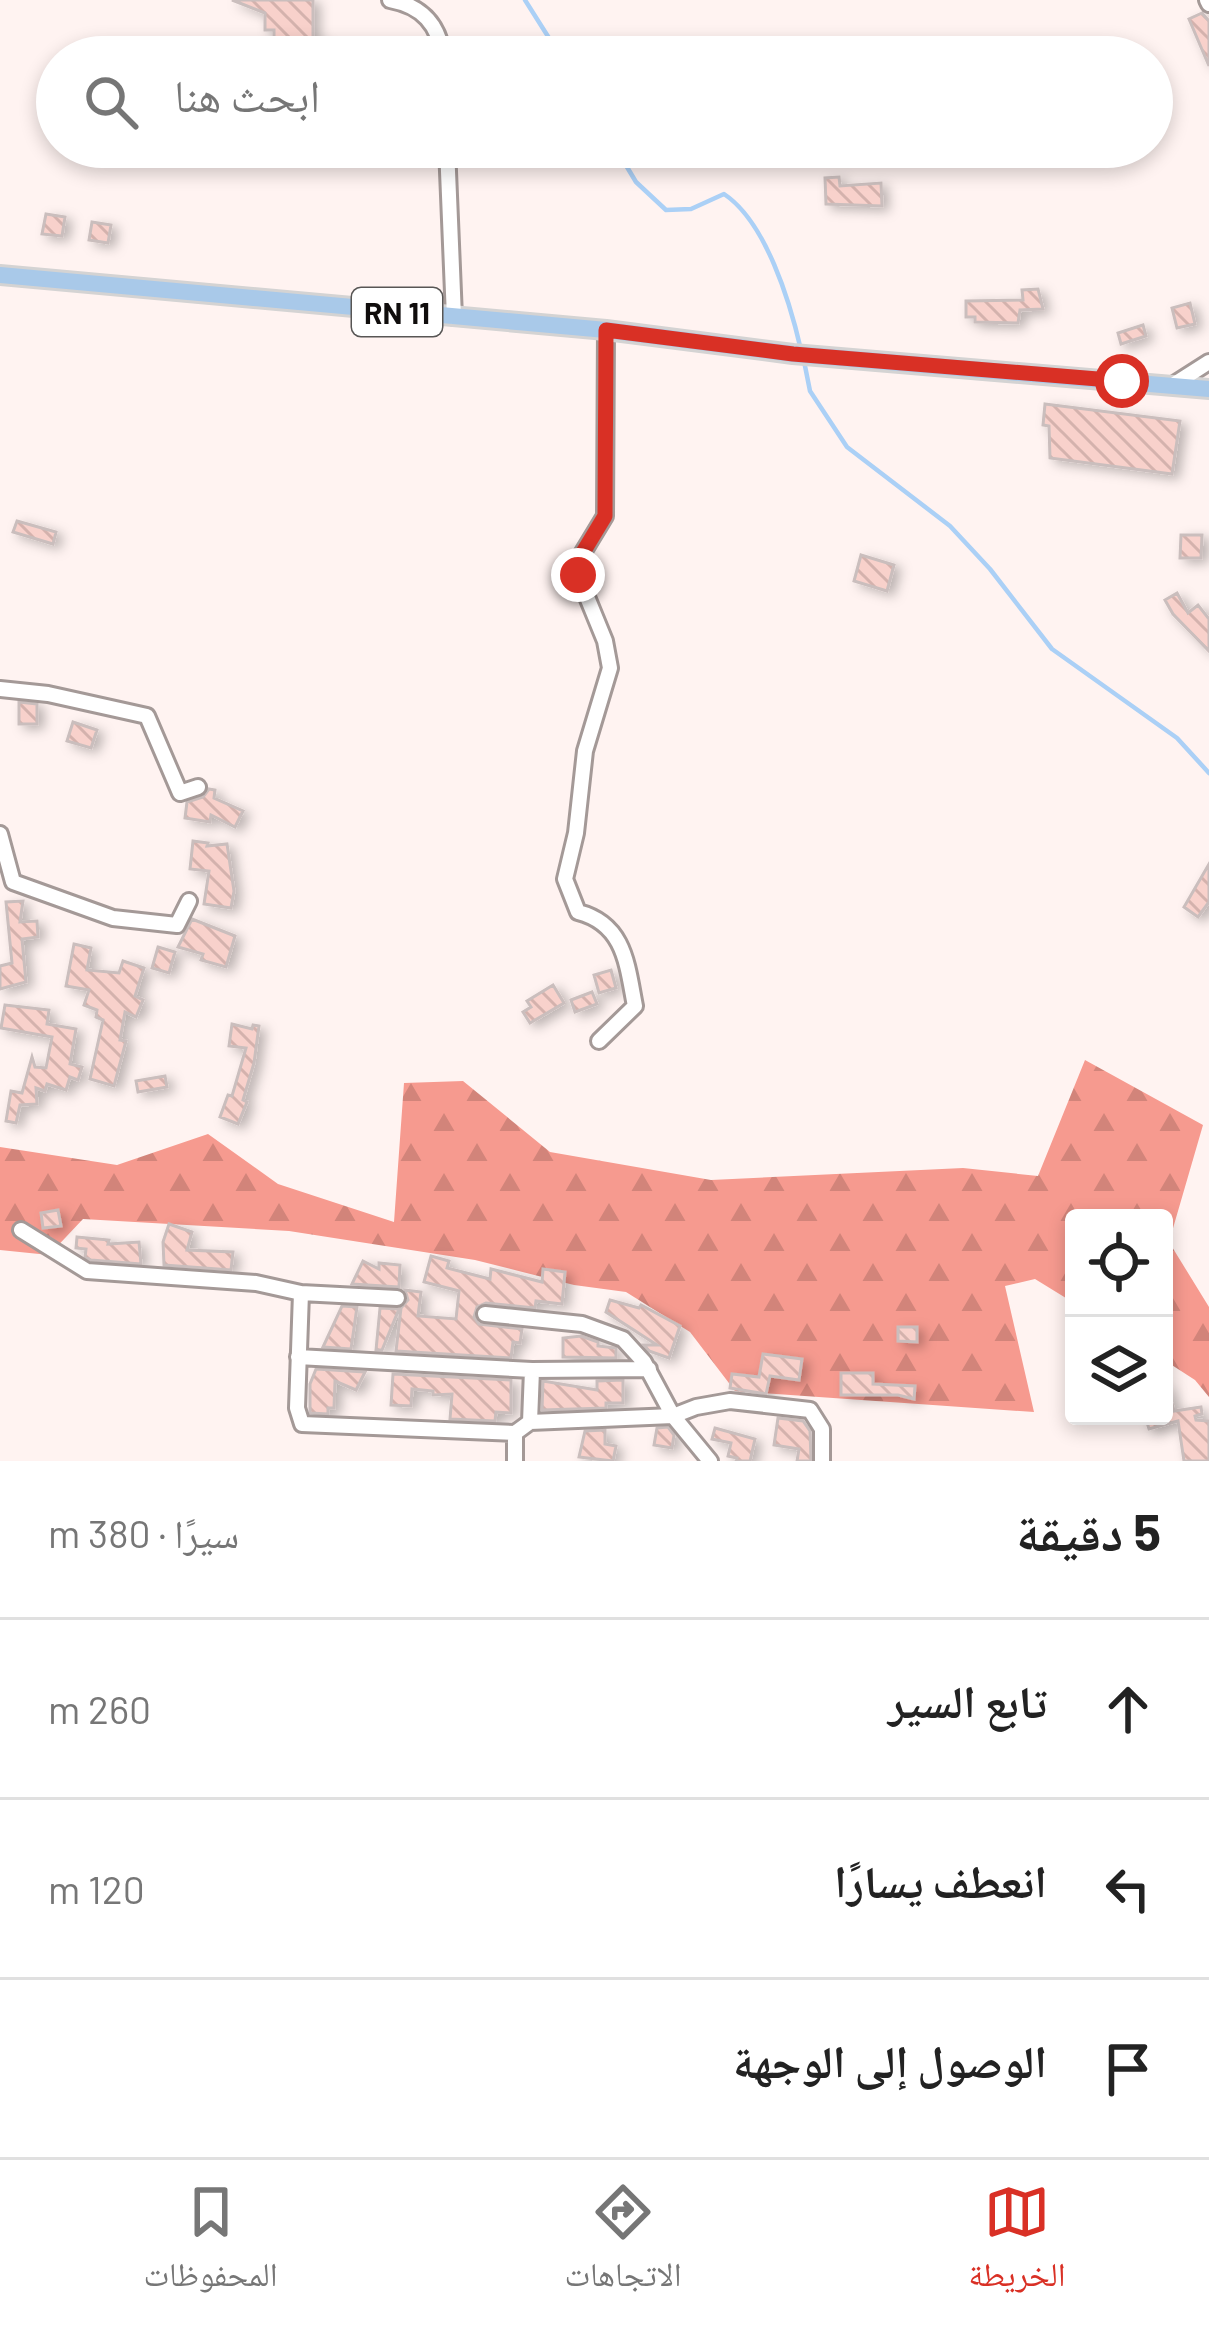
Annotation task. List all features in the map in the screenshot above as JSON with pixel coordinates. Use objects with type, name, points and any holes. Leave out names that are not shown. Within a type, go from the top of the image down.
[{"type":"main road","name":"RN 11","points":[[0,275],[606,330],[793,354],[1209,389]]},
{"type":"street","points":[[390,0],[413,4],[429,18],[435,36]]},
{"type":"street","points":[[448,168],[454,317]]},
{"type":"street","points":[[599,1042],[634,1006],[628,970],[622,943],[597,917],[578,912],[565,879],[576,833],[585,751],[610,668],[578,575],[582,554],[605,516],[606,330]]},
{"type":"street","points":[[1173,385],[1209,362]]},
{"type":"street","points":[[0,689],[48,694],[147,716],[180,793],[198,787]]},
{"type":"street","points":[[0,834],[13,882],[113,918],[177,925],[189,901]]},
{"type":"street","points":[[21,1230],[87,1271],[397,1298]]},
{"type":"street","points":[[301,1293],[297,1408],[302,1424],[515,1433],[530,1422],[673,1416],[730,1401],[810,1410],[822,1429],[822,1461]]},
{"type":"street","points":[[485,1314],[583,1324],[623,1339],[649,1370],[673,1416],[710,1461]]},
{"type":"street","points":[[298,1357],[532,1370],[649,1370]]},
{"type":"street","points":[[530,1422],[532,1370]]},
{"type":"street","points":[[515,1433],[515,1461]]},
{"type":"green space","points":[[1085,1060],[1203,1125],[1173,1228],[1173,1209],[1065,1209],[1065,1297],[1035,1279],[1005,1286],[1034,1412],[735,1391],[690,1332],[626,1292],[574,1285],[475,1260],[289,1231],[83,1219],[49,1255],[0,1250],[0,1147],[117,1165],[208,1134],[278,1184],[394,1222],[404,1083],[463,1081],[550,1152],[711,1180],[963,1168],[1038,1176]]},
{"type":"green space","points":[[1173,1248],[1209,1307],[1209,1397],[1195,1380],[1173,1366]]},
{"type":"building","points":[[232,0],[313,0],[313,36],[274,36],[274,30],[265,30],[265,13]]},
{"type":"building","points":[[1202,13],[1209,21],[1209,66],[1189,19]]},
{"type":"building","points":[[839,177],[840,186],[881,183],[882,206],[826,204],[825,178]]},
{"type":"building","points":[[46,214],[65,217],[62,236],[42,234]]},
{"type":"building","points":[[92,222],[111,225],[108,243],[89,240]]},
{"type":"building","points":[[1038,289],[1043,309],[1020,310],[1018,323],[975,322],[975,317],[966,317],[966,301],[1023,300],[1022,290]]},
{"type":"building","points":[[1190,303],[1195,324],[1177,328],[1172,308]]},
{"type":"building","points":[[1143,325],[1146,336],[1121,344],[1118,333]]},
{"type":"building","points":[[1045,404],[1180,421],[1172,474],[1050,458],[1049,426],[1043,425]]},
{"type":"building","points":[[17,521],[56,532],[53,544],[13,532]]},
{"type":"building","points":[[1181,535],[1202,535],[1201,558],[1180,558]]},
{"type":"building","points":[[861,555],[894,565],[887,591],[854,581]]},
{"type":"building","points":[[1177,593],[1188,613],[1198,605],[1209,619],[1209,651],[1165,600]]},
{"type":"building","points":[[19,702],[37,704],[37,724],[19,724]]},
{"type":"building","points":[[73,722],[97,730],[91,748],[67,741]]},
{"type":"building","points":[[209,789],[215,790],[214,798],[243,811],[235,827],[211,815],[210,822],[185,818],[187,802],[203,797]]},
{"type":"building","points":[[193,841],[207,846],[227,844],[234,891],[231,908],[204,904],[209,871],[190,869]]},
{"type":"building","points":[[1209,864],[1209,902],[1198,917],[1184,907]]},
{"type":"building","points":[[23,901],[20,922],[37,921],[38,937],[22,939],[26,982],[0,989],[0,966],[12,963],[6,902]]},
{"type":"building","points":[[192,919],[235,936],[226,967],[178,947]]},
{"type":"building","points":[[74,944],[91,948],[87,970],[119,973],[123,961],[144,968],[135,996],[143,1000],[136,1017],[125,1012],[120,1040],[126,1041],[114,1086],[90,1079],[103,1020],[96,1017],[97,1010],[84,1005],[89,990],[66,986]]},
{"type":"building","points":[[158,947],[175,952],[169,973],[152,968]]},
{"type":"building","points":[[611,970],[616,988],[599,993],[594,975]]},
{"type":"building","points":[[553,985],[564,1003],[530,1023],[523,1012],[531,1007],[527,1001]]},
{"type":"building","points":[[592,992],[597,1004],[575,1012],[571,1000]]},
{"type":"building","points":[[5,1005],[49,1010],[47,1024],[76,1029],[70,1064],[82,1067],[78,1080],[70,1077],[66,1090],[47,1084],[45,1091],[36,1088],[37,1104],[20,1105],[16,1123],[6,1121],[11,1091],[22,1093],[32,1057],[35,1067],[46,1068],[52,1037],[1,1028]]},
{"type":"building","points":[[232,1024],[259,1026],[243,1100],[247,1102],[238,1124],[220,1117],[228,1095],[232,1096],[246,1048],[229,1046]]},
{"type":"building","points":[[165,1076],[167,1087],[138,1092],[136,1081]]},
{"type":"building","points":[[58,1210],[61,1226],[43,1228],[41,1213]]},
{"type":"building","points":[[169,1224],[192,1232],[187,1250],[233,1252],[231,1270],[164,1265],[163,1242]]},
{"type":"building","points":[[77,1237],[109,1240],[108,1244],[139,1242],[141,1264],[91,1260],[85,1257],[86,1249],[76,1248]]},
{"type":"building","points":[[431,1256],[449,1261],[447,1268],[490,1279],[491,1269],[542,1282],[543,1269],[565,1272],[562,1304],[536,1301],[535,1308],[486,1303],[477,1307],[474,1317],[479,1324],[522,1329],[520,1343],[513,1342],[511,1358],[396,1351],[401,1308],[408,1300],[405,1290],[421,1292],[418,1316],[456,1319],[459,1291],[424,1282]]},
{"type":"building","points":[[363,1261],[379,1269],[379,1263],[400,1265],[399,1287],[352,1284]]},
{"type":"building","points":[[610,1300],[641,1305],[680,1326],[669,1358],[649,1351],[644,1345],[657,1345],[606,1312]]},
{"type":"building","points":[[342,1306],[357,1307],[351,1349],[323,1347]]},
{"type":"building","points":[[380,1308],[399,1309],[382,1350],[376,1350]]},
{"type":"building","points":[[898,1327],[917,1327],[917,1342],[898,1341]]},
{"type":"building","points":[[581,1336],[598,1346],[616,1348],[616,1358],[563,1357],[563,1338]]},
{"type":"building","points":[[763,1354],[802,1359],[799,1380],[770,1376],[766,1394],[730,1388],[732,1374],[759,1377]]},
{"type":"building","points":[[316,1369],[365,1372],[356,1390],[335,1381],[334,1408],[328,1408],[328,1414],[310,1413],[310,1384]]},
{"type":"building","points":[[841,1373],[873,1373],[873,1384],[915,1386],[914,1399],[841,1395]]},
{"type":"building","points":[[393,1374],[511,1380],[511,1413],[496,1412],[495,1421],[450,1419],[452,1394],[412,1389],[411,1406],[391,1405]]},
{"type":"building","points":[[623,1380],[623,1403],[542,1410],[543,1381],[597,1390],[597,1381]]},
{"type":"building","points":[[1173,1407],[1201,1407],[1202,1414],[1195,1416],[1209,1421],[1209,1461],[1184,1461],[1178,1421],[1173,1422]]},
{"type":"building","points":[[778,1418],[803,1421],[810,1431],[811,1461],[797,1461],[799,1449],[774,1445]]},
{"type":"building","points":[[668,1427],[674,1435],[672,1448],[654,1445],[657,1428]]},
{"type":"building","points":[[715,1428],[755,1439],[750,1461],[728,1456],[731,1443],[712,1439]]},
{"type":"building","points":[[605,1430],[605,1444],[616,1446],[613,1461],[579,1457],[585,1431]]},
{"type":"waterway","points":[[525,0],[548,36]]},
{"type":"waterway","points":[[628,168],[666,210],[691,209],[724,194],[739,207],[774,264],[801,350]]},
{"type":"waterway","points":[[804,361],[810,391],[847,447],[950,526],[1052,649],[1177,738],[1209,773]]},
{"type":"route","points":[[578,575],[582,554],[605,516],[606,330],[793,354],[1122,381]]}]
